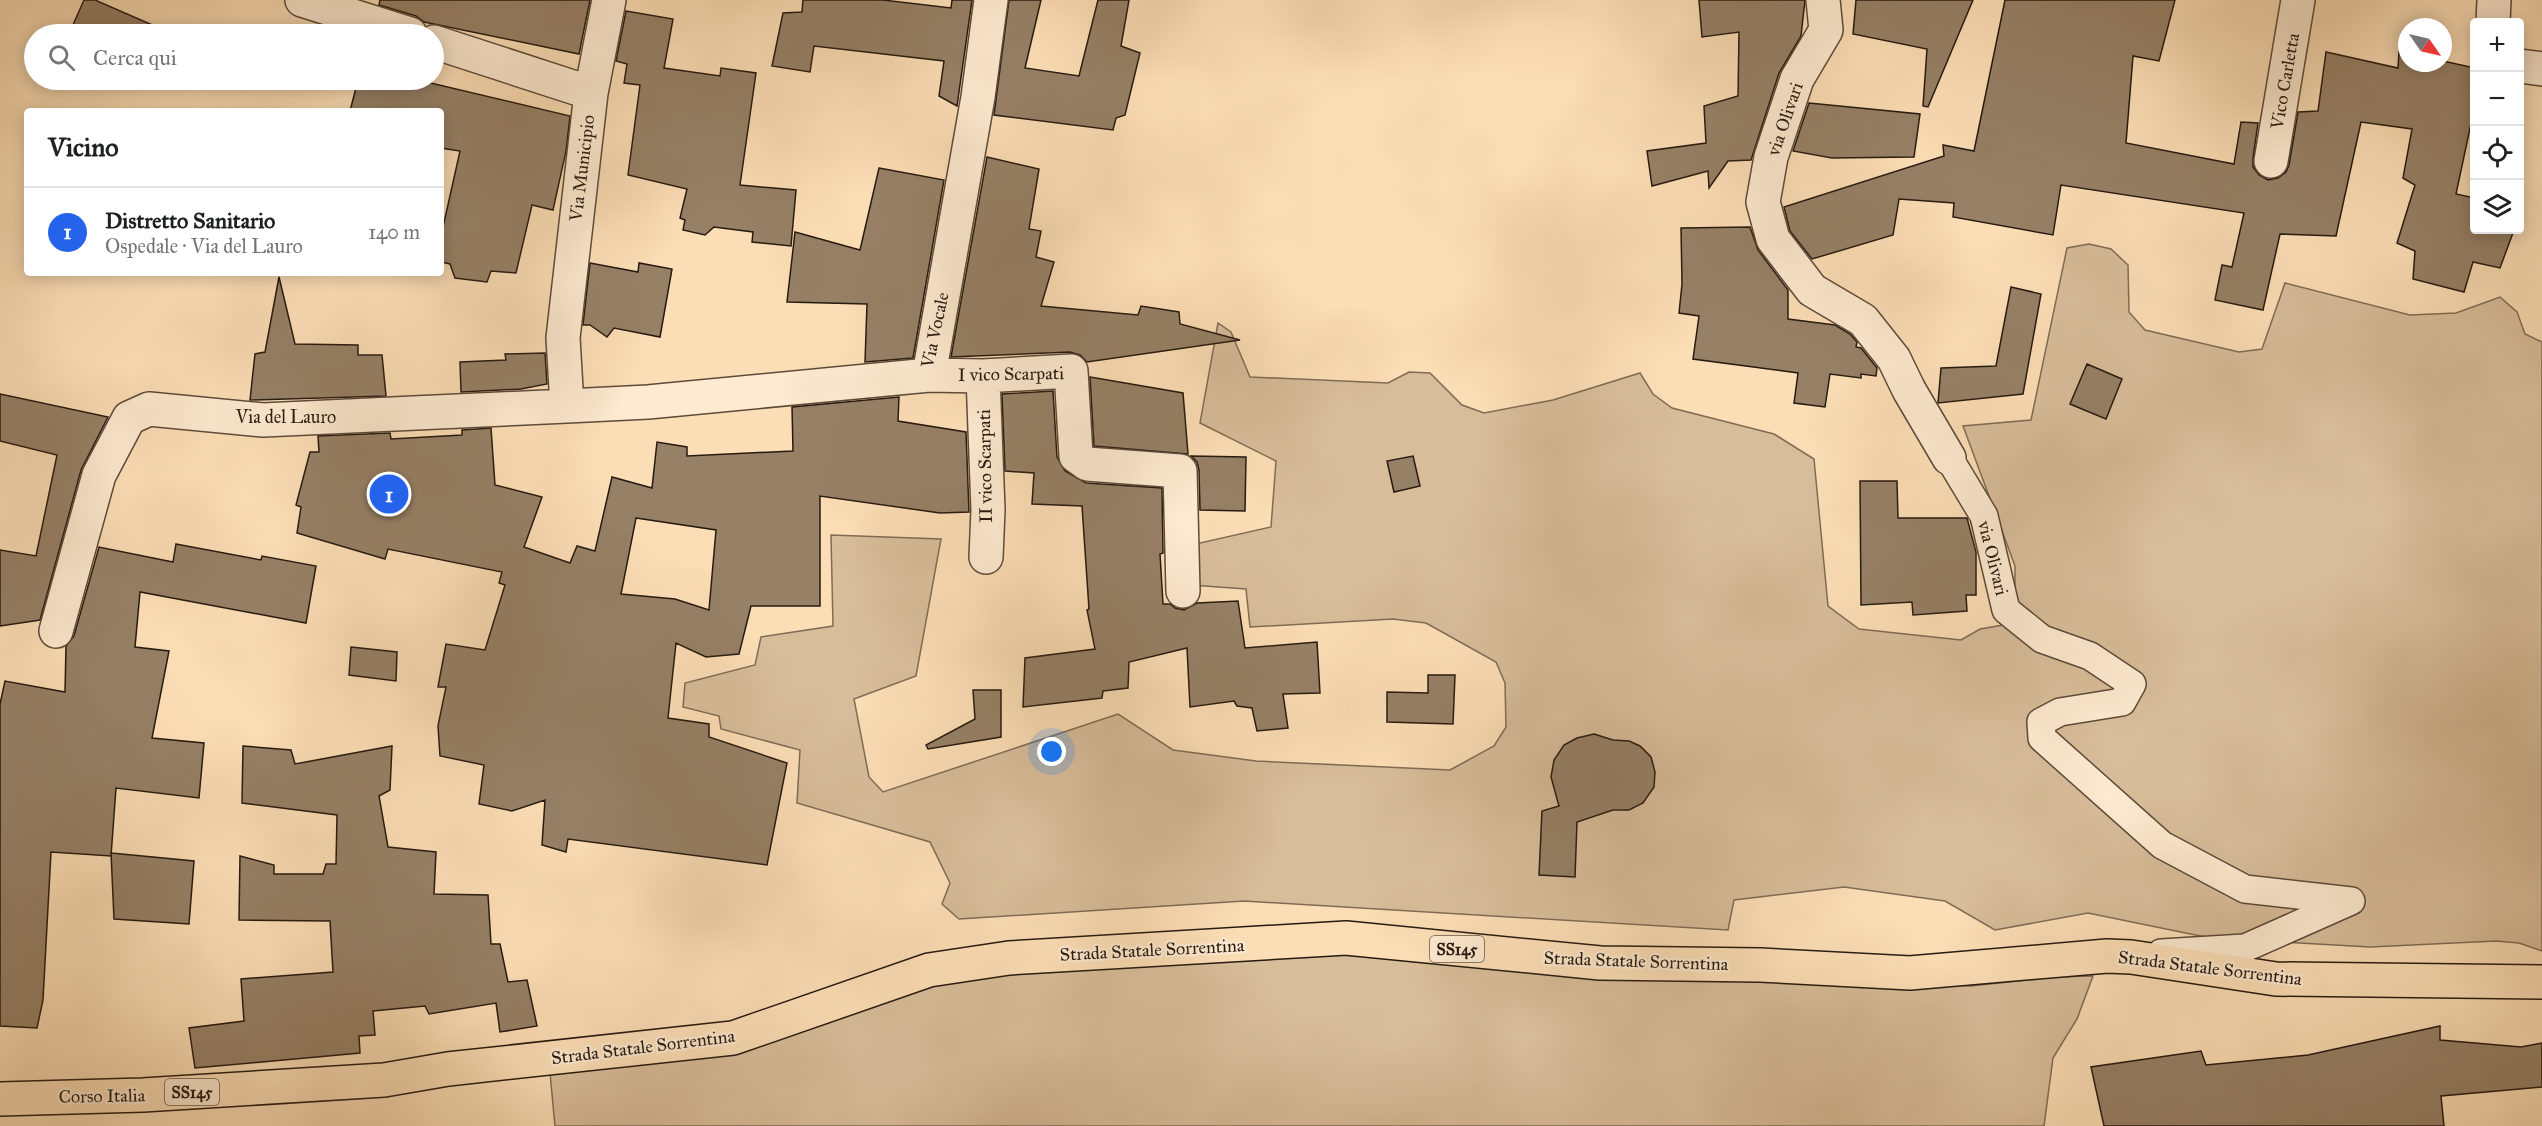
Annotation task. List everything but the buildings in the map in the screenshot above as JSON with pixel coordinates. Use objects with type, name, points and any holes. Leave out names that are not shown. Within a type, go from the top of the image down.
[{"type":"main road","name":"Strada Statale Sorrentina","points":[[384,1080],[448,1069],[734,1038],[929,970],[1009,958],[1346,938],[1600,963],[1761,965],[1910,973],[2107,956],[2132,957],[2276,979],[2542,982]]},
{"type":"main road","name":"Corso Italia","points":[[0,1099],[143,1095],[384,1080]]},
{"type":"street","points":[[302,0],[378,24]]},
{"type":"street","name":"Via Municipio","points":[[567,406],[563,338],[591,93],[609,0]]},
{"type":"street","name":"Via Vocale","points":[[567,406],[648,402],[929,375],[978,97],[991,0]]},
{"type":"street","name":"via Olivari","points":[[1823,0],[1826,30],[1797,80],[1771,157],[1763,202],[1773,239],[1812,290],[1863,320],[1888,351],[1984,516],[2006,610],[2042,639],[2090,656],[2132,684],[2122,702],[2060,712],[2041,722],[2042,738],[2162,845],[2245,889],[2351,901],[2245,948],[2107,956]]},
{"type":"street","name":"Vico Carletta","points":[[2271,161],[2299,0]]},
{"type":"street","points":[[2493,18],[2494,0]]},
{"type":"street","points":[[444,45],[591,93]]},
{"type":"street","points":[[2524,67],[2542,69]]},
{"type":"street","name":"I vico Scarpati","points":[[929,375],[983,376],[1071,371],[1076,456],[1087,464],[1180,471],[1183,591]]},
{"type":"street","name":"II vico Scarpati","points":[[983,376],[988,510],[986,557]]},
{"type":"street","name":"Via del Lauro","points":[[56,631],[99,475],[129,418],[149,410],[263,420],[567,406]]},
{"type":"shaded area","points":[[2089,244],[2111,249],[2128,265],[2129,312],[2145,330],[2239,352],[2262,349],[2285,283],[2410,315],[2456,313],[2500,297],[2517,312],[2525,334],[2542,342],[2542,951],[2519,943],[2496,941],[2370,947],[2210,938],[2088,913],[1995,930],[1945,901],[1844,887],[1734,900],[1728,930],[1244,901],[959,919],[942,904],[950,883],[930,842],[797,803],[800,750],[721,729],[719,716],[683,707],[685,683],[755,665],[761,637],[833,626],[831,535],[941,539],[916,676],[854,699],[869,777],[883,792],[1118,714],[1173,750],[1256,761],[1450,770],[1494,746],[1506,727],[1505,683],[1496,662],[1426,623],[1393,619],[1250,627],[1246,589],[1191,585],[1191,545],[1271,527],[1276,461],[1200,423],[1218,323],[1231,332],[1250,377],[1388,383],[1409,372],[1430,373],[1462,405],[1484,413],[1553,400],[1640,373],[1653,394],[1672,408],[1774,434],[1814,459],[1828,606],[1859,629],[1961,640],[1980,629],[2003,625],[2015,588],[2015,566],[1963,426],[2031,420],[2067,248]]},
{"type":"shaded area","points":[[1357,952],[1715,978],[1971,986],[2054,977],[2093,976],[2077,1019],[2053,1058],[2044,1126],[555,1126],[550,1073],[949,978]]},
{"type":"place","name":"Distretto Sanitario","points":[[389,494]]}]
